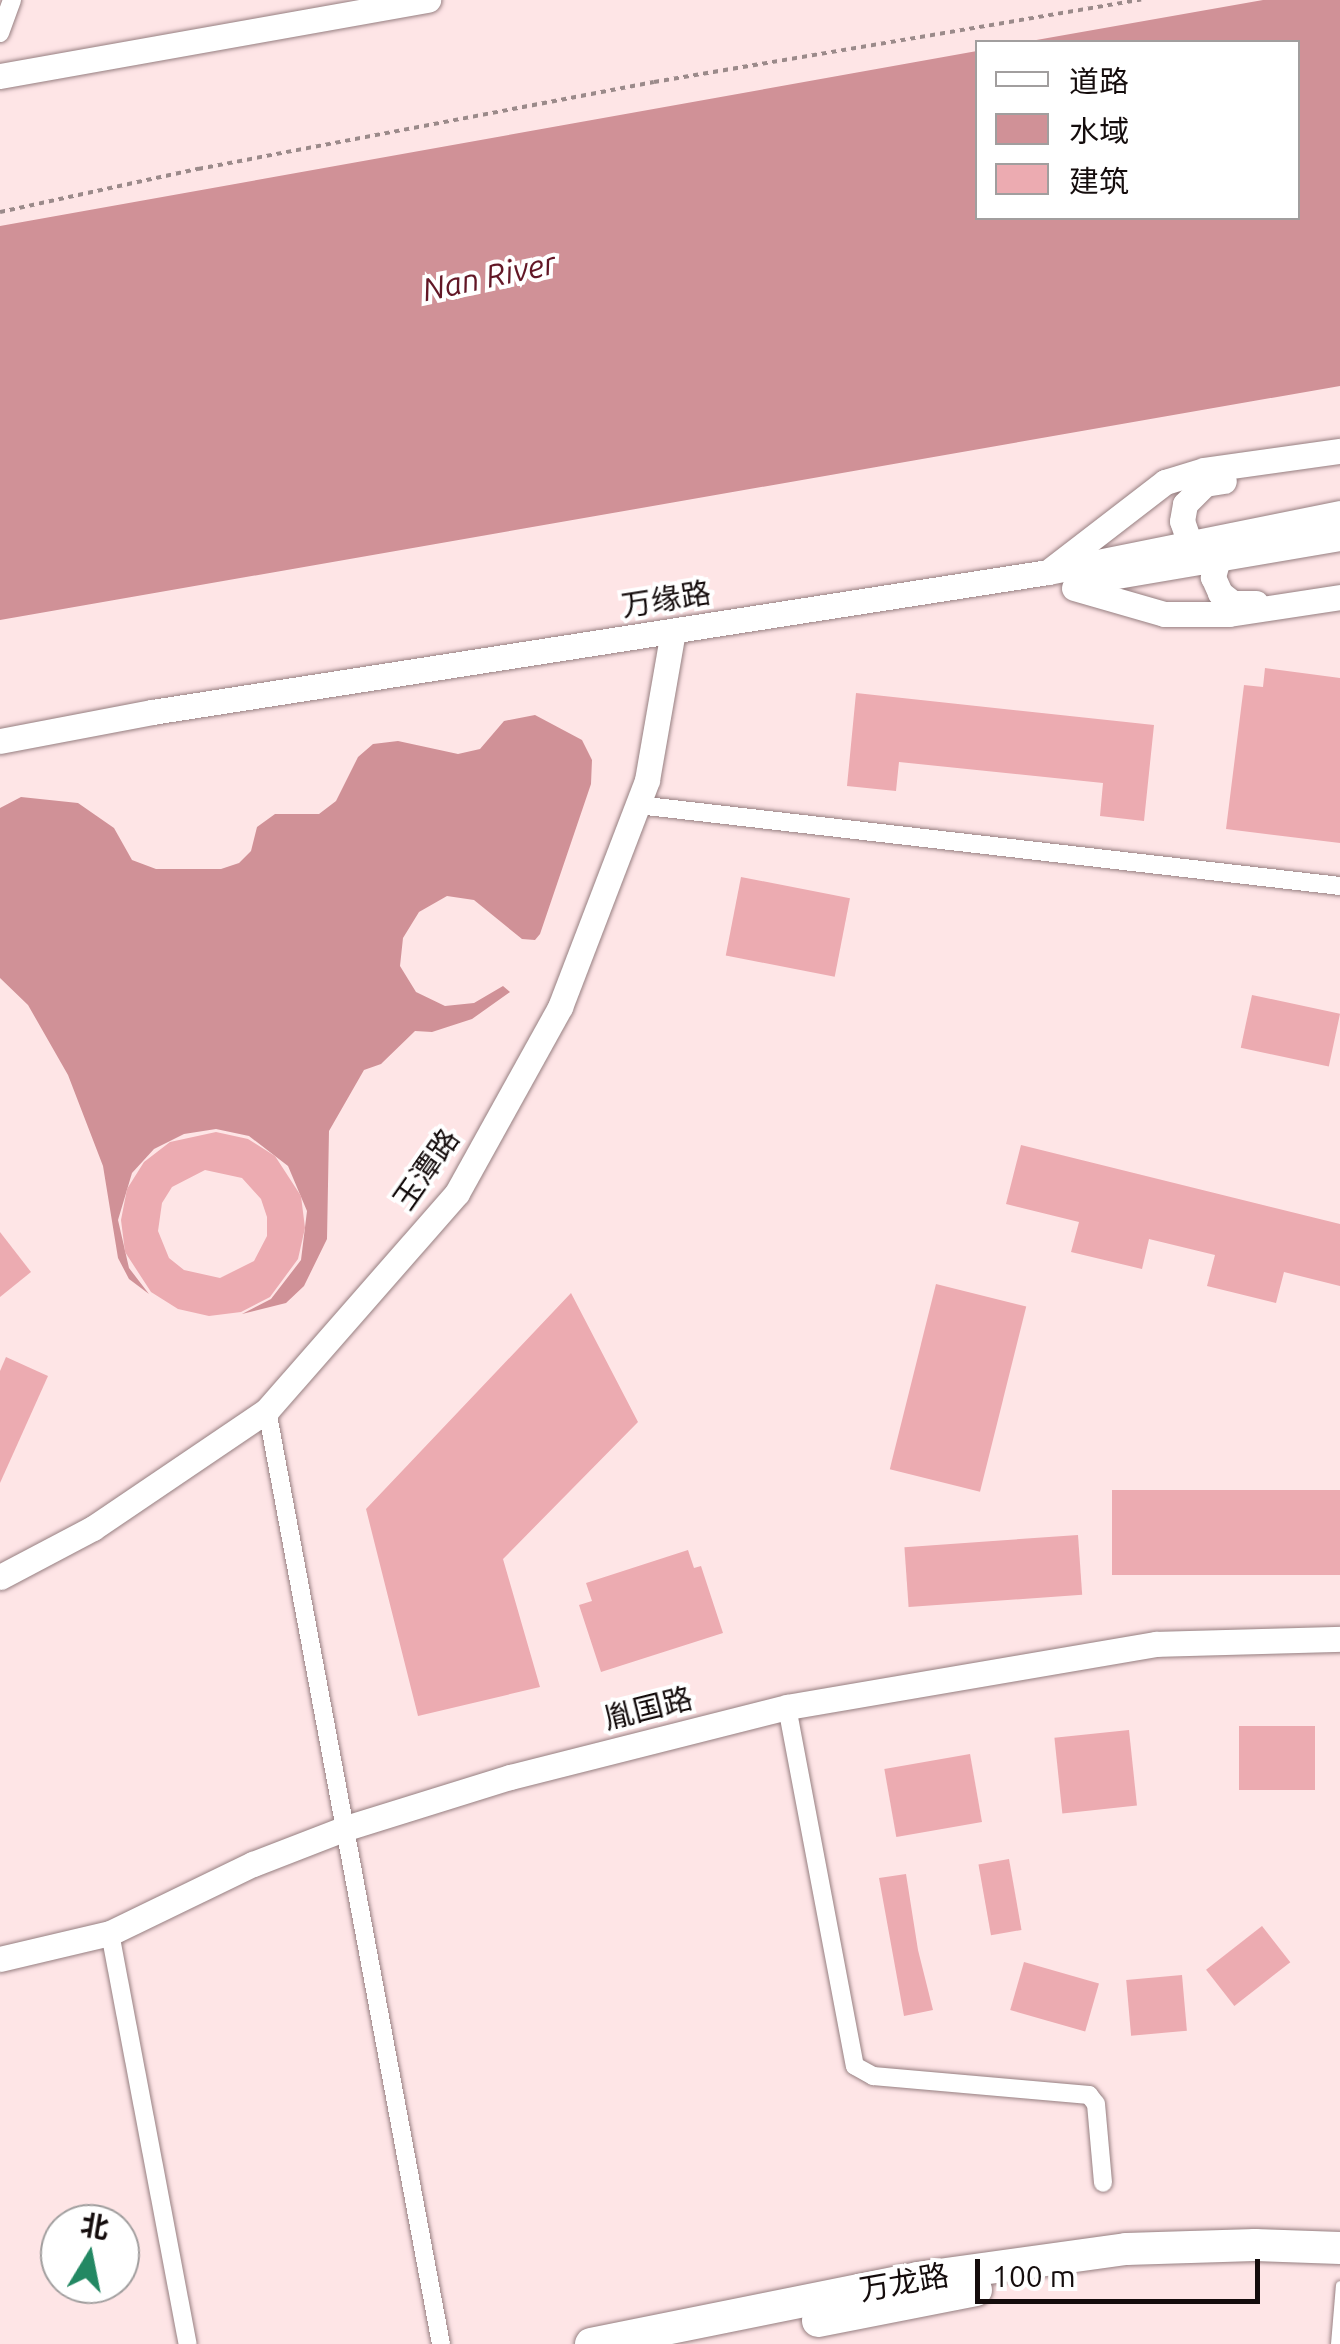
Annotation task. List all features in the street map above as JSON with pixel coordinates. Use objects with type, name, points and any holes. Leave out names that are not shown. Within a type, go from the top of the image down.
[{"type":"highway","name":"万龙路","points":[[591,2344],[917,2278],[1126,2250],[1255,2245],[1340,2248]]},
{"type":"highway","name":"万龙路","points":[[695,2344],[984,2289],[1128,2268],[1264,2264],[1340,2270]]},
{"type":"main road","points":[[0,76],[428,0]]},
{"type":"main road","points":[[1056,579],[1165,482],[1204,470],[1340,451]]},
{"type":"main road","points":[[1190,544],[1182,513],[1190,496],[1205,484],[1340,465]]},
{"type":"main road","name":"万缘路","points":[[1056,579],[1190,544],[1340,513]]},
{"type":"main road","name":"万缘路","points":[[0,756],[672,639],[1340,538]]},
{"type":"main road","points":[[1218,559],[1215,586],[1233,603],[1340,589]]},
{"type":"main road","points":[[1056,579],[1164,614],[1229,614],[1340,597]]},
{"type":"main road","name":"万缘路","points":[[0,740],[152,712],[672,639]]},
{"type":"main road","name":"玉潭路","points":[[0,1577],[94,1528],[266,1410],[457,1193],[560,1007],[647,780],[672,639]]},
{"type":"main road","name":"胤国路","points":[[0,1959],[110,1932],[253,1864],[346,1828],[510,1776],[787,1707],[1156,1644],[1340,1640]]},
{"type":"street","points":[[0,32],[12,0]]},
{"type":"street","points":[[638,805],[1340,886]]},
{"type":"street","points":[[266,1410],[442,2344]]},
{"type":"street","points":[[787,1707],[855,2066],[873,2076],[1090,2095],[1096,2104],[1104,2183]]},
{"type":"street","points":[[110,1932],[188,2344]]},
{"type":"lane","points":[[1335,2344],[1340,2285]]},
{"type":"path","points":[[0,212],[198,169],[654,82],[1141,0]]},
{"type":"water","name":"Nan River","points":[[1263,0],[1340,0],[1340,386],[0,620],[0,226],[975,51],[975,220],[1300,220],[1300,40],[1036,40]]},
{"type":"water","points":[[535,715],[582,740],[592,760],[591,784],[540,934],[535,940],[522,939],[474,900],[447,896],[419,912],[403,938],[400,966],[416,992],[445,1006],[474,1003],[503,986],[510,992],[472,1019],[432,1032],[415,1031],[381,1064],[364,1070],[329,1131],[327,1239],[304,1286],[286,1303],[242,1314],[271,1299],[301,1260],[307,1211],[288,1166],[249,1136],[216,1129],[184,1134],[154,1149],[132,1173],[118,1220],[129,1268],[149,1294],[129,1279],[118,1258],[103,1166],[68,1075],[28,1005],[0,978],[0,808],[21,797],[78,803],[114,828],[132,860],[156,869],[221,869],[239,863],[251,851],[257,827],[275,814],[319,814],[336,801],[358,757],[373,744],[398,741],[458,754],[480,749],[504,721]]},
{"type":"building","points":[[1265,668],[1340,678],[1340,843],[1226,829],[1244,685],[1263,687]]},
{"type":"building","points":[[856,693],[1154,725],[1144,821],[1100,816],[1103,783],[899,762],[896,791],[847,786]]},
{"type":"building","points":[[741,877],[850,898],[835,977],[726,956]]},
{"type":"building","points":[[1252,995],[1340,1014],[1329,1067],[1241,1048]]},
{"type":"building","points":[[216,1132],[248,1139],[275,1156],[301,1196],[305,1228],[298,1259],[270,1297],[241,1312],[209,1316],[178,1309],[151,1292],[125,1252],[121,1220],[127,1189],[144,1162],[170,1142]],"holes":[[[205,1170],[242,1178],[261,1199],[267,1217],[267,1236],[254,1261],[220,1278],[184,1270],[169,1258],[158,1231],[162,1203],[172,1187]]]},
{"type":"building","points":[[1021,1145],[1340,1224],[1340,1286],[1284,1272],[1276,1303],[1207,1286],[1215,1255],[1149,1239],[1142,1269],[1071,1252],[1079,1222],[1006,1204]]},
{"type":"building","points":[[0,1232],[31,1272],[0,1297]]},
{"type":"building","points":[[936,1284],[1026,1306],[980,1492],[890,1469]]},
{"type":"building","points":[[571,1293],[638,1422],[503,1559],[540,1687],[418,1716],[366,1509]]},
{"type":"building","points":[[6,1357],[48,1376],[0,1483],[0,1371]]},
{"type":"building","points":[[1112,1490],[1340,1490],[1340,1575],[1112,1575]]},
{"type":"building","points":[[1078,1535],[1082,1595],[909,1607],[904,1547]]},
{"type":"building","points":[[688,1550],[694,1568],[701,1566],[723,1633],[601,1672],[579,1605],[592,1601],[586,1583]]},
{"type":"building","points":[[1239,1726],[1315,1726],[1315,1790],[1239,1790]]},
{"type":"building","points":[[1129,1730],[1137,1806],[1062,1813],[1054,1738]]},
{"type":"building","points":[[970,1754],[982,1822],[896,1837],[884,1769]]},
{"type":"building","points":[[1009,1859],[1022,1930],[991,1935],[978,1864]]},
{"type":"building","points":[[906,1874],[918,1950],[933,2010],[904,2016],[879,1878]]},
{"type":"building","points":[[1262,1926],[1290,1962],[1234,2006],[1206,1970]]},
{"type":"building","points":[[1024,1962],[1099,1983],[1085,2032],[1010,2010]]},
{"type":"building","points":[[1182,1975],[1187,2031],[1131,2036],[1126,1980]]}]
